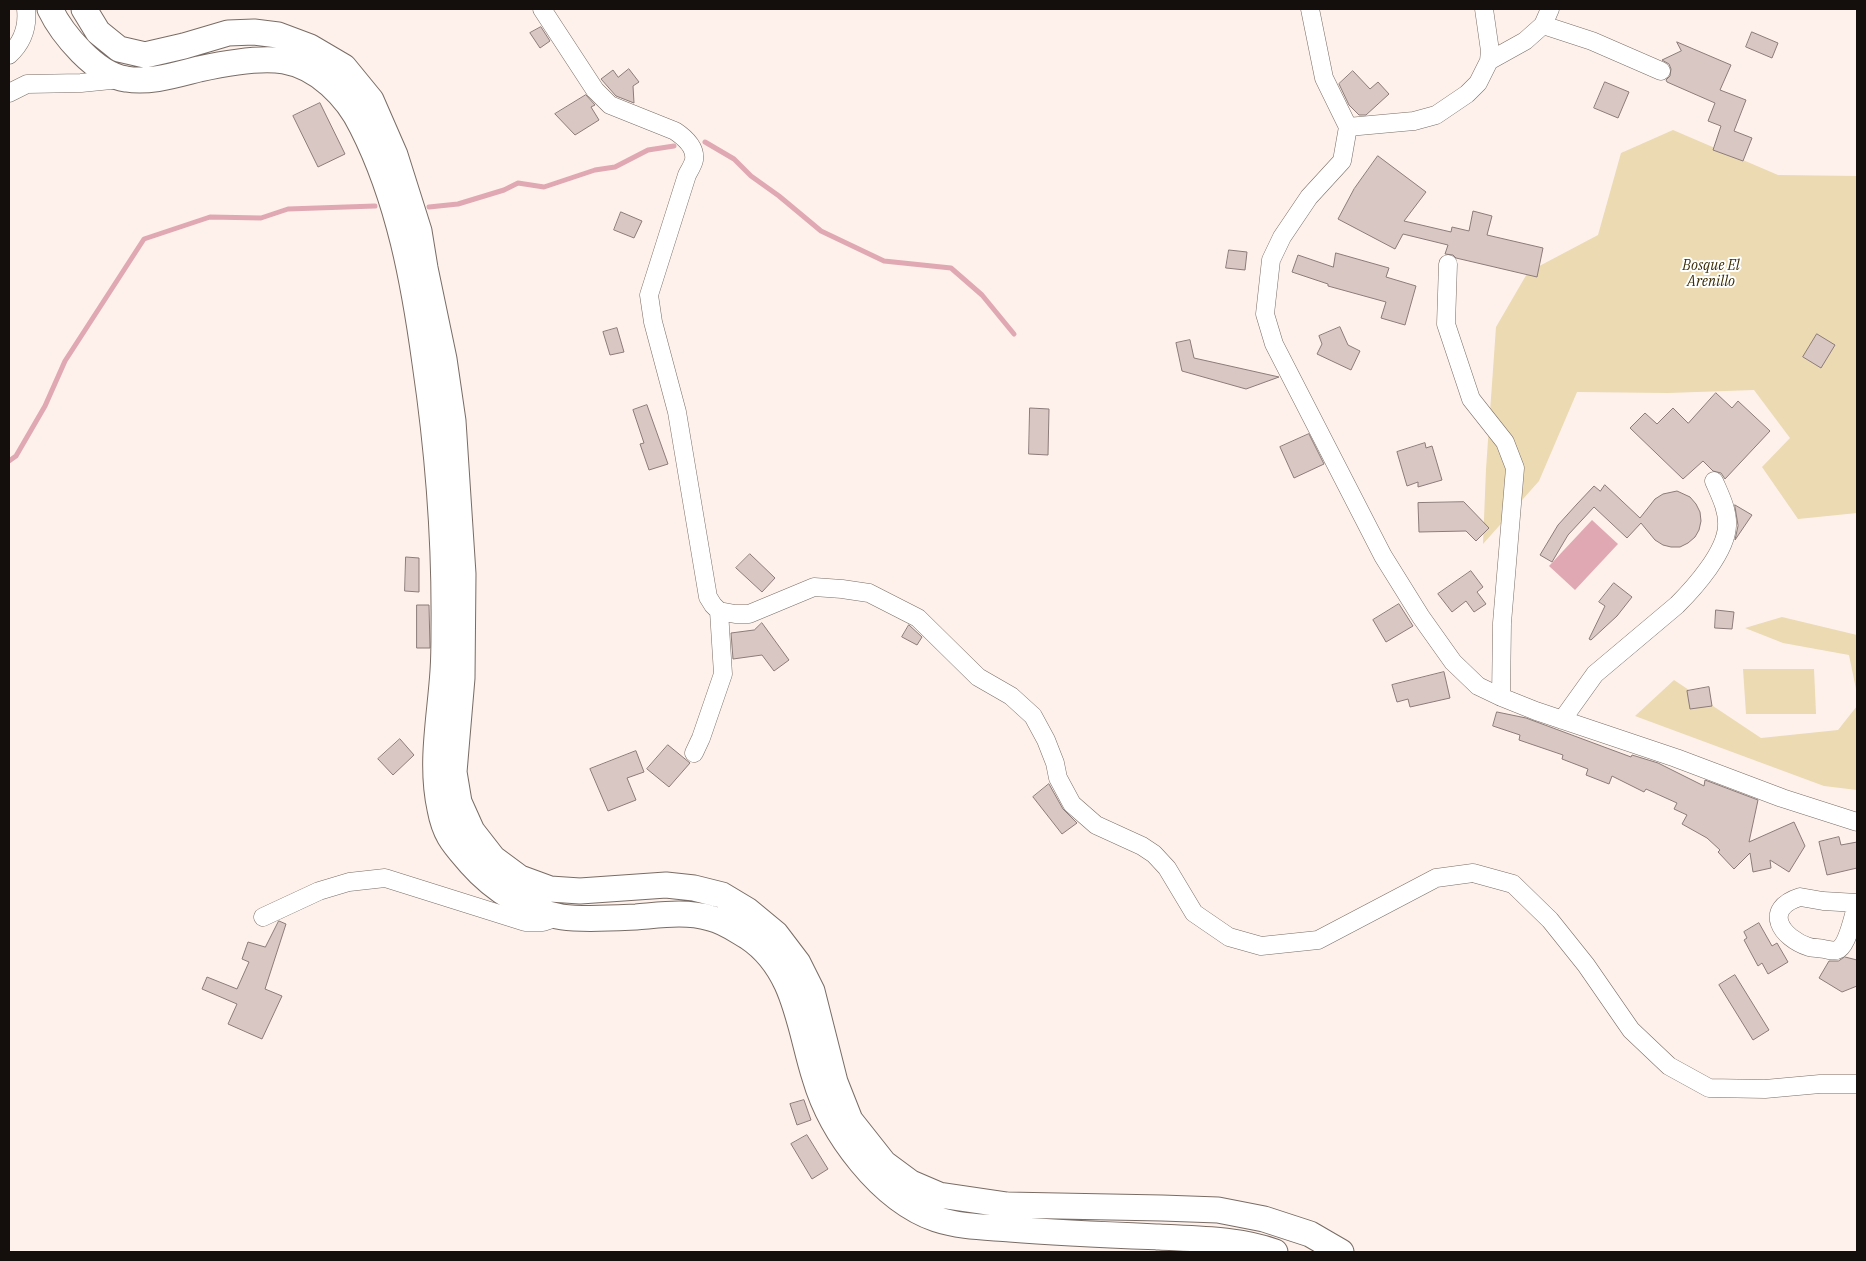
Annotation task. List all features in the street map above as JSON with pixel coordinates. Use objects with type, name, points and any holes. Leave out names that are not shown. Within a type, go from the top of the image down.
[{"type":"highway","points":[[50,9],[64,32],[82,52],[100,68],[122,79],[158,79],[207,67],[250,61],[282,60],[311,70],[336,88],[360,122],[382,175],[403,244],[415,293],[438,466],[444,597],[444,670],[436,730],[435,773],[438,804],[445,830],[479,873],[529,907],[560,916],[619,918],[677,913],[696,914],[718,919],[758,944],[780,971],[791,991],[799,1014],[804,1042],[817,1086],[837,1127],[862,1164],[888,1190],[915,1209],[938,1220],[971,1226],[1047,1232],[1227,1241],[1275,1252]]},
{"type":"highway","points":[[84,9],[98,32],[119,49],[145,55],[228,33],[254,32],[278,36],[310,47],[344,67],[371,100],[395,155],[419,231],[444,359],[453,421],[463,574],[462,678],[454,772],[459,802],[472,831],[493,858],[520,878],[550,890],[580,891],[666,885],[722,894],[747,910],[776,934],[798,963],[812,991],[835,1082],[850,1120],[884,1162],[911,1183],[939,1195],[1008,1205],[1218,1210],[1264,1219],[1310,1234],[1341,1252]]},
{"type":"street","points":[[9,55],[19,44],[25,31],[26,9]]},
{"type":"street","points":[[542,9],[595,90],[610,105],[675,131],[684,137],[691,146],[694,160],[687,175],[649,295],[653,322],[677,412],[708,596],[712,605],[719,611],[749,614],[814,587],[868,593],[918,618],[978,677],[1011,696],[1033,716],[1049,748],[1058,778],[1072,804],[1096,826],[1142,846],[1154,854],[1167,868],[1194,913],[1229,937],[1261,946],[1318,940],[1436,878],[1473,873],[1512,884],[1550,920],[1586,965],[1631,1030],[1669,1066],[1709,1088],[1765,1090],[1820,1084],[1857,1084]]},
{"type":"street","points":[[1310,9],[1324,78],[1348,127],[1342,161],[1308,197],[1282,236],[1270,260],[1265,314],[1274,344],[1383,556],[1421,617],[1453,662],[1478,686],[1501,697],[1562,720],[1676,758],[1782,798],[1857,822]]},
{"type":"street","points":[[1348,127],[1414,121],[1436,114],[1467,94],[1478,83],[1489,61],[1490,51],[1484,9]]},
{"type":"street","points":[[1489,61],[1525,41],[1546,17],[1592,41],[1661,71]]},
{"type":"street","points":[[9,93],[27,84],[81,83],[122,79]]},
{"type":"street","points":[[1448,264],[1446,324],[1471,399],[1505,442],[1515,468],[1502,623],[1501,697]]},
{"type":"street","points":[[1562,720],[1594,674],[1689,594],[1716,557],[1727,526],[1723,503],[1714,481]]},
{"type":"street","points":[[694,753],[702,738],[723,674],[719,611]]},
{"type":"street","points":[[263,917],[319,891],[349,882],[385,878],[525,922],[543,922],[560,916]]},
{"type":"green space","name":"Bosque El Arenillo","points":[[1673,130],[1778,175],[1857,176],[1857,513],[1798,519],[1762,467],[1790,438],[1754,390],[1668,393],[1577,392],[1539,481],[1483,544],[1496,327],[1528,272],[1598,235],[1621,153]]},
{"type":"green space","points":[[1782,617],[1857,635],[1857,694],[1849,655],[1783,643],[1745,628]]},
{"type":"green space","points":[[1743,669],[1814,669],[1816,714],[1746,714]]},
{"type":"green space","points":[[1674,680],[1761,738],[1838,730],[1857,706],[1857,790],[1824,786],[1635,716]]},
{"type":"shaded area","points":[[1592,520],[1618,544],[1575,590],[1549,566]]},
{"type":"building","points":[[541,27],[550,41],[540,48],[530,33]]},
{"type":"building","points":[[1752,32],[1778,43],[1772,58],[1746,47]]},
{"type":"building","points":[[1677,42],[1731,65],[1720,90],[1746,100],[1734,131],[1752,138],[1743,161],[1713,150],[1721,126],[1708,121],[1715,103],[1667,82],[1666,80],[1670,76],[1671,69],[1669,64],[1662,60],[1681,51]]},
{"type":"building","points":[[629,69],[639,82],[633,86],[634,103],[616,96],[601,79],[613,70],[618,77]]},
{"type":"building","points":[[1353,71],[1370,89],[1378,82],[1389,94],[1366,115],[1359,115],[1349,105],[1339,84]]},
{"type":"building","points":[[1605,82],[1629,92],[1618,118],[1594,108]]},
{"type":"building","points":[[586,95],[595,105],[591,107],[599,120],[575,135],[555,114]]},
{"type":"building","points":[[320,103],[345,154],[318,167],[293,116]]},
{"type":"building","points":[[1378,156],[1426,192],[1404,221],[1451,232],[1452,227],[1469,231],[1473,211],[1492,216],[1487,235],[1543,248],[1537,277],[1456,258],[1453,255],[1445,254],[1448,245],[1403,234],[1395,249],[1338,219],[1354,189]]},
{"type":"building","points":[[621,212],[642,221],[634,238],[614,230]]},
{"type":"building","points":[[1229,250],[1247,252],[1245,270],[1226,268]]},
{"type":"building","points":[[1336,253],[1389,268],[1386,277],[1416,286],[1405,325],[1381,318],[1386,302],[1328,286],[1328,284],[1292,272],[1298,255],[1333,267]]},
{"type":"building","points":[[1340,327],[1348,345],[1360,351],[1351,370],[1317,354],[1322,344],[1319,336]]},
{"type":"building","points":[[617,328],[624,352],[610,355],[603,332]]},
{"type":"building","points":[[1817,334],[1835,345],[1821,368],[1803,357]]},
{"type":"building","points":[[1190,340],[1194,358],[1279,377],[1246,389],[1182,371],[1176,343]]},
{"type":"building","points":[[1716,393],[1732,408],[1738,401],[1770,431],[1725,479],[1721,473],[1713,471],[1703,461],[1683,479],[1630,428],[1645,413],[1657,424],[1673,408],[1688,423]]},
{"type":"building","points":[[647,405],[668,464],[649,470],[640,444],[644,443],[633,410]]},
{"type":"building","points":[[1030,408],[1049,409],[1048,455],[1029,454]]},
{"type":"building","points":[[1309,434],[1324,464],[1294,478],[1280,447]]},
{"type":"building","points":[[1425,443],[1426,448],[1432,446],[1442,480],[1418,487],[1418,482],[1407,486],[1397,452]]},
{"type":"building","points":[[1605,485],[1640,518],[1655,499],[1663,494],[1677,491],[1690,497],[1700,512],[1699,530],[1695,537],[1680,547],[1663,545],[1655,540],[1641,523],[1627,538],[1594,507],[1568,535],[1552,562],[1540,555],[1558,525],[1577,504],[1594,486],[1600,491]]},
{"type":"building","points":[[1464,502],[1489,528],[1476,541],[1466,531],[1419,532],[1418,503]]},
{"type":"building","points":[[1735,505],[1752,515],[1735,540],[1738,526]]},
{"type":"building","points":[[750,554],[775,578],[762,592],[736,568]]},
{"type":"building","points":[[406,557],[419,558],[419,592],[405,591]]},
{"type":"building","points":[[1471,571],[1483,587],[1477,592],[1486,604],[1474,612],[1466,601],[1452,612],[1438,594]]},
{"type":"building","points":[[1614,583],[1632,597],[1617,616],[1591,640],[1589,639],[1605,606],[1599,602]]},
{"type":"building","points":[[1399,604],[1413,626],[1386,642],[1373,620]]},
{"type":"building","points":[[417,605],[429,605],[430,648],[417,648]]},
{"type":"building","points":[[1716,610],[1734,612],[1732,629],[1715,628]]},
{"type":"building","points":[[762,623],[789,660],[774,671],[762,655],[733,659],[731,633],[754,630]]},
{"type":"building","points":[[909,625],[922,637],[917,645],[902,637]]},
{"type":"building","points":[[1444,672],[1450,698],[1410,707],[1408,699],[1397,702],[1392,685]]},
{"type":"building","points":[[1709,687],[1712,706],[1690,709],[1687,691]]},
{"type":"building","points":[[1497,712],[1526,718],[1631,757],[1632,755],[1658,763],[1704,786],[1705,780],[1758,800],[1749,842],[1794,822],[1805,846],[1789,872],[1770,860],[1771,868],[1753,872],[1750,853],[1734,869],[1718,852],[1720,850],[1707,838],[1682,824],[1687,815],[1674,809],[1677,803],[1646,789],[1644,792],[1612,776],[1609,784],[1586,775],[1588,769],[1562,759],[1563,755],[1519,740],[1520,735],[1493,726]]},
{"type":"building","points":[[400,739],[414,755],[393,775],[378,759]]},
{"type":"building","points":[[668,745],[690,763],[669,787],[647,769]]},
{"type":"building","points":[[636,751],[644,772],[627,778],[636,800],[608,811],[590,769]]},
{"type":"building","points":[[1049,784],[1063,809],[1077,823],[1062,834],[1033,797]]},
{"type":"building","points":[[1839,837],[1841,845],[1857,842],[1857,868],[1827,875],[1819,842]]},
{"type":"building","points":[[279,921],[286,924],[265,989],[282,996],[262,1039],[228,1024],[237,1004],[202,989],[207,977],[237,989],[249,962],[242,959],[248,942],[265,947]]},
{"type":"building","points":[[1759,923],[1772,946],[1777,943],[1788,962],[1768,974],[1762,963],[1758,966],[1744,940],[1747,938],[1744,932]]},
{"type":"building","points":[[1845,957],[1857,960],[1857,986],[1842,992],[1819,978],[1829,961],[1838,961]]},
{"type":"building","points":[[1735,975],[1769,1030],[1753,1040],[1719,985]]},
{"type":"building","points":[[804,1100],[811,1120],[797,1125],[790,1104]]},
{"type":"building","points":[[807,1135],[828,1169],[812,1179],[791,1144]]},
{"type":"waterway","points":[[705,142],[734,159],[751,176],[779,196],[821,231],[884,261],[951,268],[982,295],[1014,334]]},
{"type":"waterway","points":[[429,207],[458,204],[504,190],[518,183],[544,187],[595,170],[615,167],[648,150],[674,146]]},
{"type":"waterway","points":[[9,461],[16,456],[45,406],[65,361],[144,239],[210,217],[261,218],[288,209],[375,206]]}]
